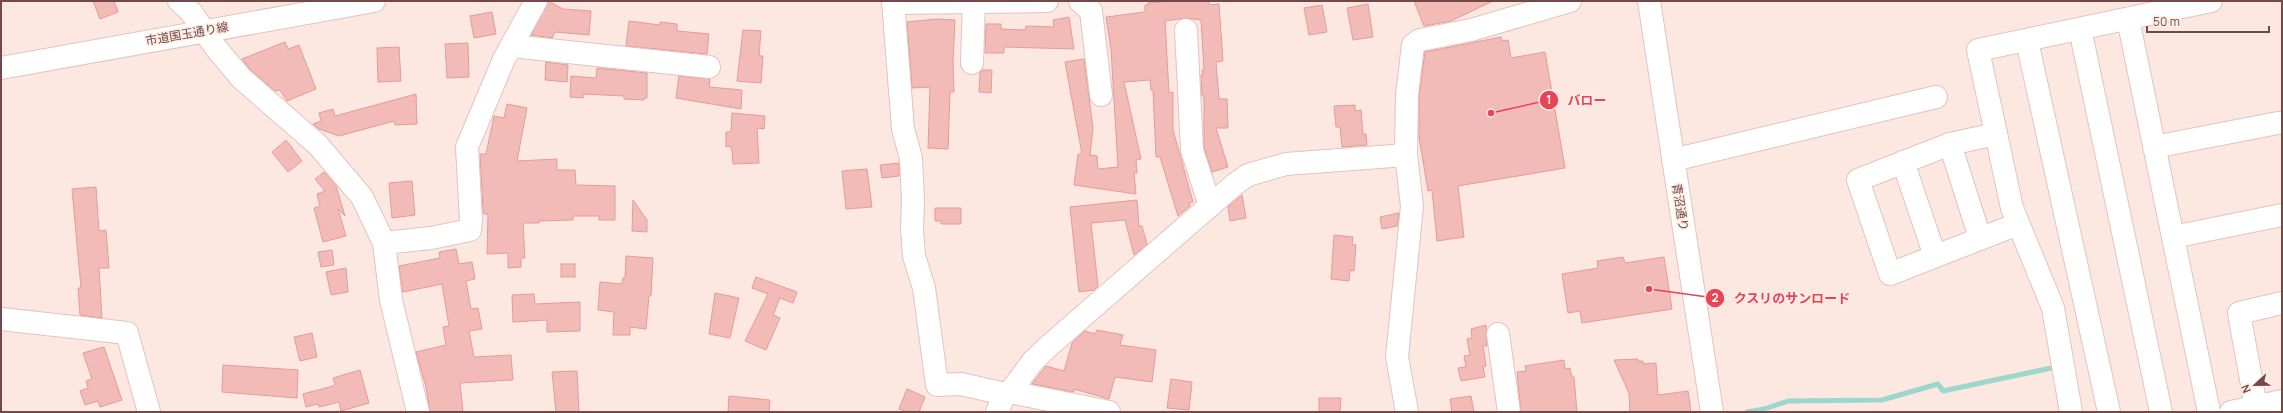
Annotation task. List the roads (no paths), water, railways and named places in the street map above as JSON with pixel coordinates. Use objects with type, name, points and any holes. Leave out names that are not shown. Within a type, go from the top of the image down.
[{"type":"street","points":[[179,1],[191,12],[241,78],[318,145],[362,197],[384,243],[391,300],[418,412]]},
{"type":"street","name":"市道国玉通り線","points":[[1,68],[374,1]]},
{"type":"street","points":[[384,243],[431,238],[470,230],[471,221],[467,147],[481,111],[512,46],[536,1]]},
{"type":"street","points":[[1047,1],[894,2],[903,129],[911,158],[914,256],[924,288],[937,384],[961,384],[1004,399],[1109,412]]},
{"type":"street","points":[[1080,1],[1091,12],[1101,95]]},
{"type":"street","points":[[1407,412],[1397,357],[1412,206],[1406,155],[1407,95],[1413,45],[1420,40],[1471,30],[1570,1]]},
{"type":"street","name":"青沼通り","points":[[1649,1],[1712,412]]},
{"type":"street","points":[[2071,412],[2053,308],[2012,208],[1978,50],[2027,41],[2211,1]]},
{"type":"street","points":[[972,63],[974,2]]},
{"type":"street","points":[[2128,19],[2209,412]]},
{"type":"street","points":[[2080,29],[2161,412]]},
{"type":"street","points":[[1186,30],[1192,150],[1210,206]]},
{"type":"street","points":[[2027,41],[2109,412]]},
{"type":"street","points":[[512,46],[709,67]]},
{"type":"street","points":[[1673,160],[1936,97]]},
{"type":"street","points":[[2154,147],[2278,123]]},
{"type":"street","points":[[1996,134],[1950,144],[1858,180],[1890,274],[2018,224]]},
{"type":"street","points":[[1950,144],[1980,238]]},
{"type":"street","points":[[1004,399],[1033,361],[1051,344],[1242,179],[1266,168],[1286,164],[1406,155]]},
{"type":"street","points":[[1903,162],[1935,256]]},
{"type":"street","points":[[2173,237],[2282,215]]},
{"type":"street","points":[[2256,407],[2239,313],[2282,303]]},
{"type":"street","points":[[1,319],[127,333],[149,412]]},
{"type":"street","points":[[1498,334],[1509,412]]},
{"type":"street","points":[[2231,412],[2282,401]]},
{"type":"waterway","points":[[1747,412],[1764,409],[1788,401],[1882,400],[1938,384],[1943,391],[2056,367],[2056,369]]},
{"type":"place","name":"バロー","points":[[1491,113]]},
{"type":"place","name":"クスリのサンロード","points":[[1649,289]]}]
